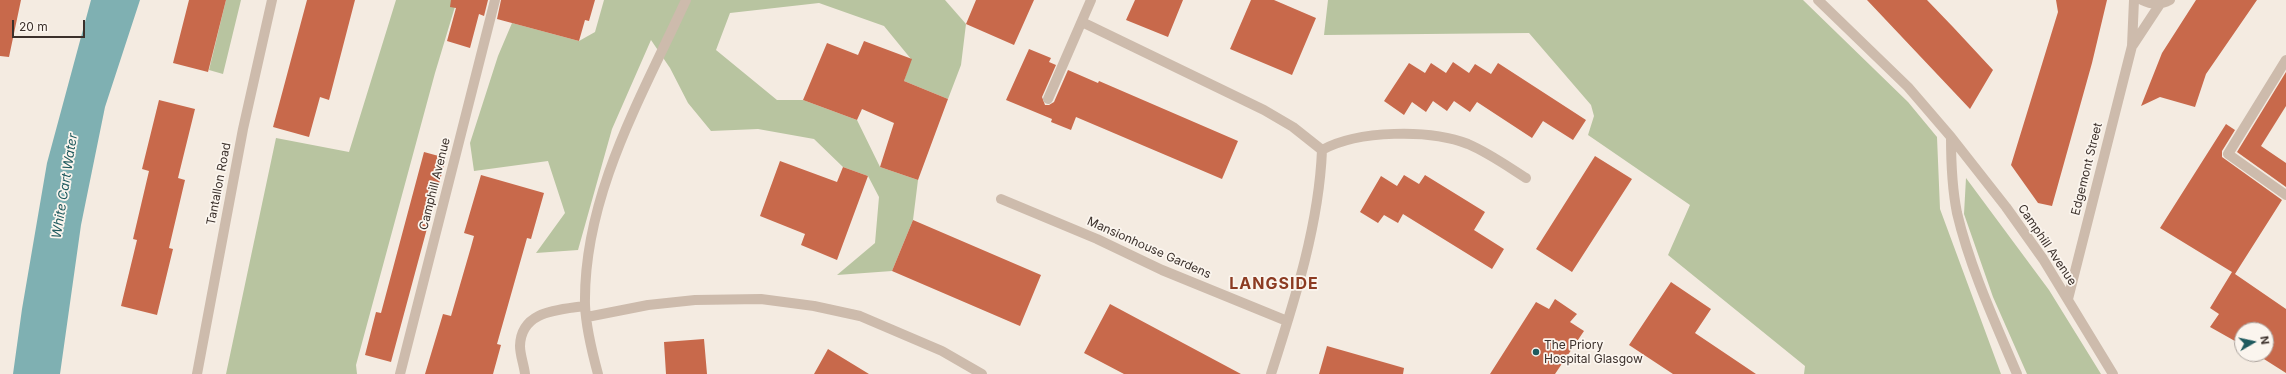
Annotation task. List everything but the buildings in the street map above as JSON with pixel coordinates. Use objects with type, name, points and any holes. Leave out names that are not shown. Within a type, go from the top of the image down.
[{"type":"street","name":"Tantallon Road","points":[[197,374],[243,129],[272,0]]},
{"type":"street","name":"Camphill Avenue","points":[[400,374],[494,0]]},
{"type":"street","points":[[598,374],[591,349],[585,306],[590,242],[597,206],[612,162],[686,0]]},
{"type":"street","points":[[1048,99],[1092,0]]},
{"type":"street","name":"Camphill Avenue","points":[[1818,0],[1908,87],[1951,137],[2006,207],[2068,299],[2113,374]]},
{"type":"street","name":"Edgemont Street","points":[[2068,299],[2132,46],[2134,0]]},
{"type":"street","points":[[2142,0],[2149,3],[2165,2]]},
{"type":"street","name":"Edgemont Street","points":[[2132,46],[2165,2]]},
{"type":"street","points":[[1082,22],[1264,110],[1293,127],[1322,150]]},
{"type":"street","points":[[2286,60],[2228,154],[2286,195]]},
{"type":"street","points":[[1322,150],[1348,138],[1374,134],[1409,134],[1452,139],[1489,155],[1526,178]]},
{"type":"street","points":[[1951,137],[1951,170],[1957,213],[1968,250],[2017,374]]},
{"type":"street","points":[[1272,374],[1316,207],[1321,177],[1322,150]]},
{"type":"street","name":"Mansionhouse Gardens","points":[[1001,199],[1097,239],[1162,270],[1287,321]]},
{"type":"street","points":[[587,317],[648,305],[695,300],[761,299],[814,306],[860,316],[942,351],[982,374]]},
{"type":"street","points":[[525,374],[520,346],[525,329],[532,319],[546,312],[585,306]]},
{"type":"green space","points":[[226,0],[241,0],[223,74],[209,70]]},
{"type":"green space","points":[[396,0],[457,0],[435,73],[356,365],[357,374],[226,374],[276,138],[349,152]]},
{"type":"green space","points":[[604,0],[945,0],[966,24],[961,65],[948,99],[904,81],[911,59],[884,26],[819,3],[730,13],[716,50],[777,100],[803,100],[857,120],[880,167],[918,180],[913,220],[892,271],[837,275],[875,243],[879,197],[868,176],[843,167],[814,139],[758,129],[711,131],[688,103],[670,68],[651,40],[612,129],[578,250],[536,253],[565,213],[548,161],[474,171],[470,143],[498,56],[512,23],[579,41],[595,32]]},
{"type":"green space","points":[[1328,0],[1803,0],[1908,102],[1937,137],[1940,209],[2001,374],[1804,374],[1805,366],[1668,255],[1690,205],[1588,135],[1594,116],[1591,105],[1529,33],[1324,35]]},
{"type":"green space","points":[[1966,178],[2049,290],[2101,374],[2027,374],[1993,297],[1964,214]]},
{"type":"water","name":"White Cart Water","points":[[91,0],[140,0],[105,107],[81,225],[60,374],[13,374],[22,309],[47,163]]},
{"type":"place","name":"The Priory Hospital Glasgow","points":[[1536,352]]},
{"type":"district","name":"LANGSIDE","points":[[1274,284]]}]
